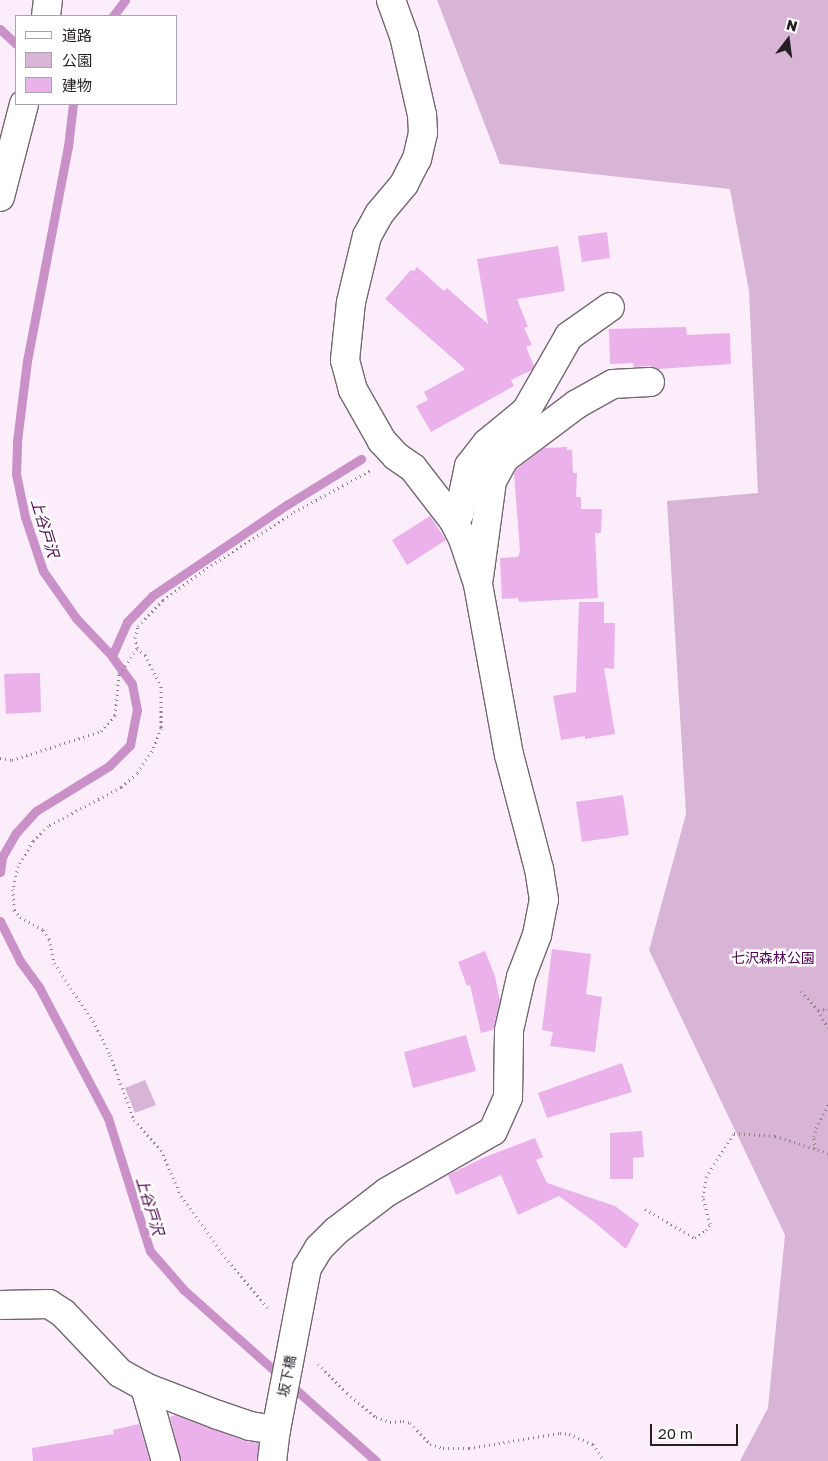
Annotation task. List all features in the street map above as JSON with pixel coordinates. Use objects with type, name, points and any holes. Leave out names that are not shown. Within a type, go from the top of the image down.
[{"type":"street","points":[[46,15],[48,0]]},
{"type":"street","points":[[391,0],[404,36],[422,115],[423,132],[417,159],[404,184],[379,214],[367,236],[351,302],[345,360],[353,390],[382,441],[396,456],[413,468],[454,522],[463,539],[478,584]]},
{"type":"street","points":[[0,197],[24,105]]},
{"type":"street","points":[[454,522],[459,514],[470,466],[487,443],[526,411],[569,336],[610,307]]},
{"type":"street","points":[[478,584],[492,481],[505,458],[576,404],[613,384],[650,382]]},
{"type":"street","name":"坂下橋","points":[[272,1461],[307,1268],[319,1248],[336,1230],[387,1192],[493,1131],[508,1097],[509,1030],[521,976],[537,935],[544,900],[539,869],[509,755],[478,584]]},
{"type":"street","points":[[0,1305],[49,1304],[63,1313],[120,1374],[145,1387],[242,1423],[279,1417]]},
{"type":"street","points":[[145,1387],[166,1461]]},
{"type":"path","points":[[0,758],[12,760],[101,730],[115,715],[119,674],[137,648],[138,626],[170,595],[207,568],[294,512],[396,456]]},
{"type":"path","points":[[137,648],[145,655],[161,686],[161,728],[152,751],[137,773],[121,787],[48,826],[33,841],[18,866],[13,889],[14,910],[20,917],[43,930],[49,939],[54,963],[93,1021],[110,1055],[134,1120],[161,1150],[181,1196],[228,1261],[294,1341],[346,1393],[376,1417],[390,1422],[403,1421],[410,1424],[430,1444],[443,1448],[469,1448],[560,1433],[569,1434],[593,1444],[604,1461]]},
{"type":"path","points":[[801,991],[818,1010],[828,1028]]},
{"type":"path","points":[[818,1010],[826,1009],[828,1011]]},
{"type":"path","points":[[815,1149],[814,1137],[816,1128],[828,1104]]},
{"type":"path","points":[[645,1209],[695,1238],[706,1230],[710,1224],[703,1197],[706,1178],[734,1133],[776,1136],[828,1153]]},
{"type":"green space","name":"七沢森林公園","points":[[437,0],[828,0],[828,1461],[740,1461],[768,1408],[785,1235],[649,950],[686,814],[667,501],[758,493],[749,291],[730,189],[500,164]]},
{"type":"green space","points":[[145,1080],[156,1105],[135,1113],[125,1088]]},
{"type":"building","points":[[607,232],[610,258],[582,262],[578,236]]},
{"type":"building","points":[[558,246],[565,291],[517,299],[528,327],[524,328],[532,345],[526,347],[534,366],[532,370],[511,380],[514,386],[431,432],[416,406],[428,400],[424,392],[465,369],[385,299],[411,270],[414,271],[417,267],[444,291],[447,288],[488,324],[477,259]]},
{"type":"building","points":[[686,327],[687,335],[730,333],[731,364],[658,369],[649,366],[634,367],[633,363],[610,364],[609,329]]},
{"type":"building","points":[[567,447],[567,450],[572,450],[573,473],[577,473],[576,497],[581,497],[581,509],[602,509],[601,533],[595,533],[598,598],[519,602],[518,598],[502,599],[500,558],[518,557],[520,551],[514,473],[544,448]]},
{"type":"building","points":[[430,516],[446,540],[407,565],[392,540]]},
{"type":"building","points":[[579,602],[604,602],[604,623],[615,623],[614,669],[604,668],[615,734],[585,739],[585,736],[561,740],[553,696],[576,692]]},
{"type":"building","points":[[40,673],[41,712],[6,714],[4,674]]},
{"type":"building","points":[[623,795],[629,835],[582,842],[576,802]]},
{"type":"building","points":[[552,949],[591,954],[586,994],[602,997],[595,1052],[550,1046],[553,1032],[542,1030]]},
{"type":"building","points":[[485,951],[495,976],[500,1001],[493,1030],[481,1033],[470,985],[467,986],[458,962]]},
{"type":"building","points":[[466,1035],[476,1071],[413,1088],[404,1052]]},
{"type":"building","points":[[622,1063],[632,1092],[547,1118],[538,1093]]},
{"type":"building","points":[[642,1131],[644,1157],[633,1158],[633,1179],[610,1179],[610,1133]]},
{"type":"building","points":[[535,1138],[543,1157],[536,1160],[547,1183],[615,1206],[639,1224],[626,1249],[559,1196],[518,1215],[501,1175],[456,1195],[448,1175],[485,1157]]},
{"type":"building","points":[[175,1415],[245,1441],[259,1443],[257,1461],[181,1461],[170,1417]]},
{"type":"building","points":[[139,1424],[150,1461],[33,1461],[32,1448],[114,1434],[113,1430]]},
{"type":"waterway","points":[[114,15],[125,0]]},
{"type":"waterway","name":"上谷戸沢","points":[[0,29],[15,43]]},
{"type":"waterway","name":"上谷戸沢","points":[[0,872],[2,857],[16,833],[36,811],[109,766],[130,745],[137,710],[132,684],[112,656],[76,618],[43,571],[25,517],[16,474],[17,441],[27,361],[68,147],[73,105]]},
{"type":"waterway","points":[[112,656],[127,622],[152,596],[288,504],[361,459]]},
{"type":"waterway","name":"上谷戸沢","points":[[0,921],[20,961],[40,989],[108,1118],[150,1251],[184,1290],[376,1461]]}]
